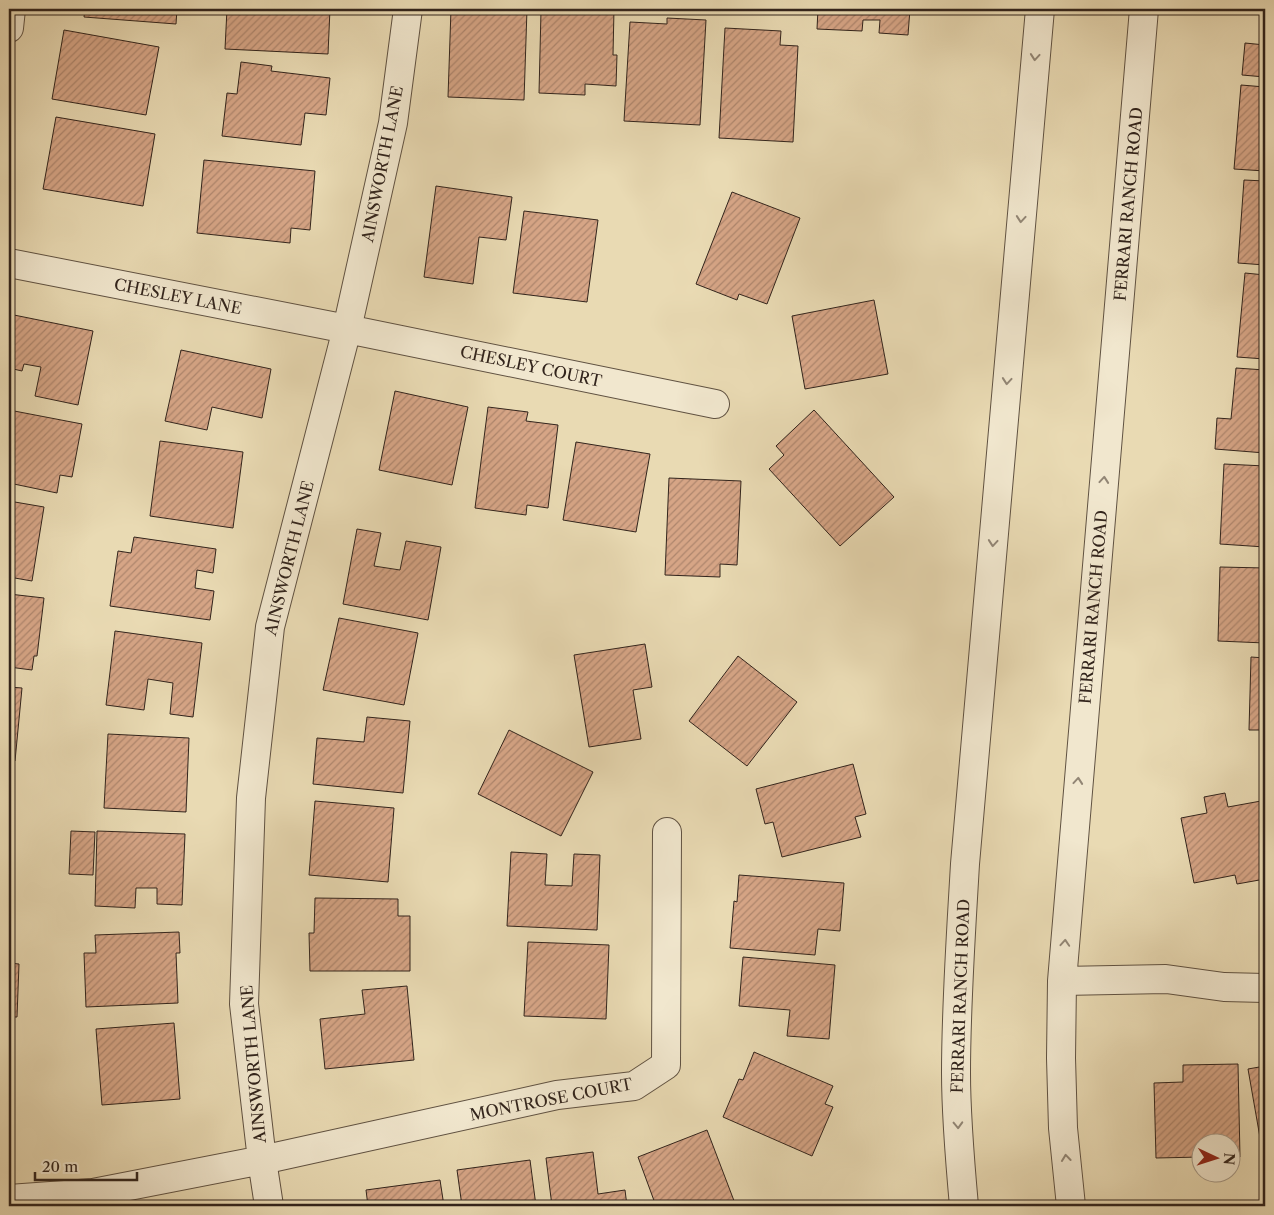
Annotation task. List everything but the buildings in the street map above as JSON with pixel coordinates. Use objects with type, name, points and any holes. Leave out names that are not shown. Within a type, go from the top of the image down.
[{"type":"street","points":[[9,28],[11,9]]},
{"type":"street","name":"AINSWORTH LANE","points":[[269,1206],[244,1004],[251,798],[270,627],[347,329],[393,123],[408,9]]},
{"type":"street","name":"FERRARI RANCH ROAD","points":[[964,1206],[958,1142],[956,1074],[958,982],[965,864],[1040,9]]},
{"type":"street","name":"FERRARI RANCH ROAD","points":[[1072,1206],[1063,1128],[1061,1058],[1062,981],[1144,9]]},
{"type":"street","name":"CHESLEY LANE","points":[[9,263],[347,329]]},
{"type":"street","name":"CHESLEY COURT","points":[[347,329],[715,404]]},
{"type":"street","name":"MONTROSE COURT","points":[[262,1160],[557,1095],[634,1086],[666,1065],[667,832]]},
{"type":"street","points":[[1062,981],[1166,979],[1224,987],[1265,988]]},
{"type":"street","points":[[9,1199],[93,1193],[262,1160]]}]
